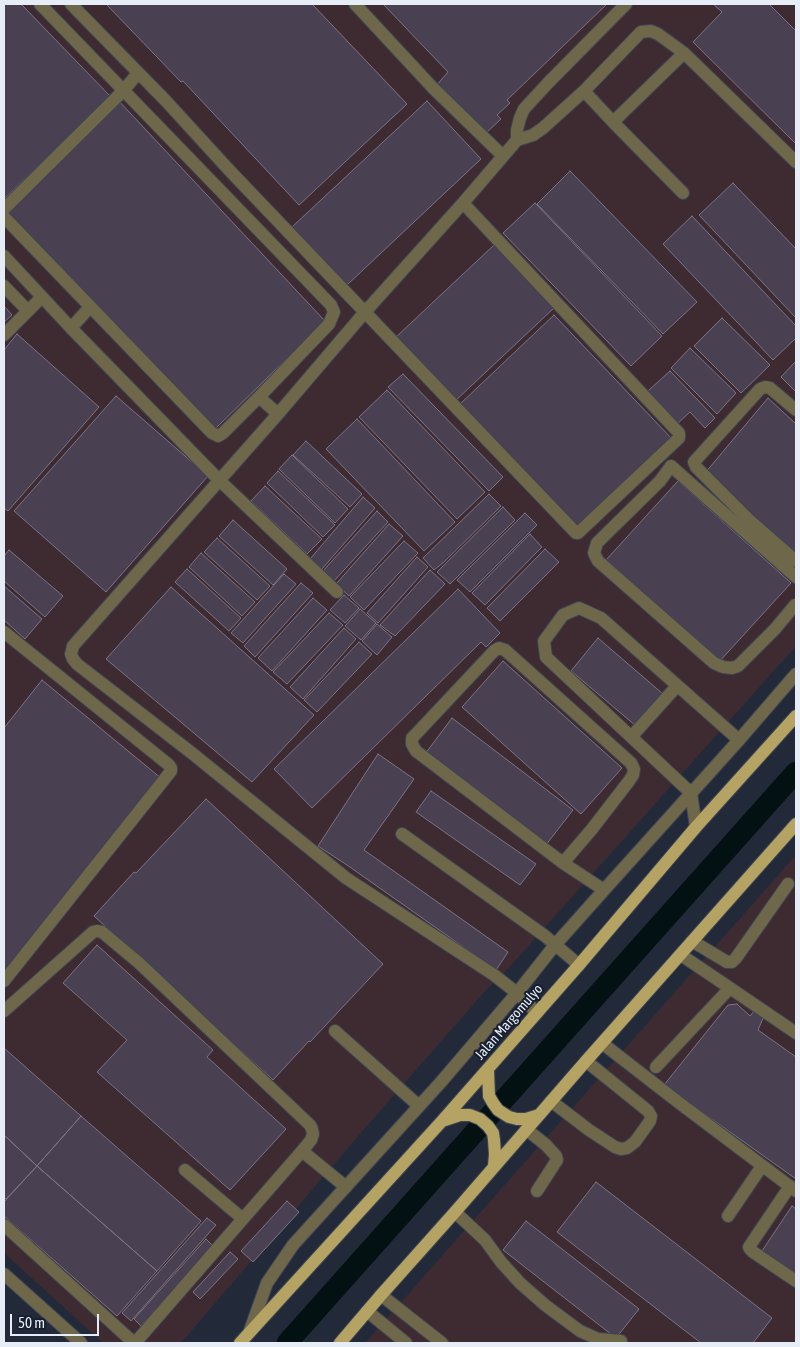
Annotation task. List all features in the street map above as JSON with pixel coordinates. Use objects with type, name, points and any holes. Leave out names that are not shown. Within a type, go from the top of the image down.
[{"type":"main road","name":"Jalan Margomulyo","points":[[240,1343],[488,1074],[537,1013],[696,827],[796,716]]},
{"type":"main road","points":[[340,1343],[380,1295],[455,1212],[495,1160],[526,1124],[539,1115],[796,824]]},
{"type":"main road","points":[[488,1074],[490,1096],[498,1110],[526,1124]]},
{"type":"main road","points":[[448,1119],[460,1115],[470,1115],[480,1119],[493,1133],[495,1160]]},
{"type":"street","points":[[71,4],[166,101],[230,171],[576,533],[579,532],[679,438],[679,433],[463,203]]},
{"type":"street","points":[[355,4],[433,88],[503,156]]},
{"type":"street","points":[[517,140],[517,130],[524,109],[626,4]]},
{"type":"street","points":[[4,217],[212,433],[218,436],[259,397],[329,324],[334,312],[331,305],[46,6]]},
{"type":"street","points":[[537,1013],[494,975],[346,878],[193,754],[77,664],[71,654],[73,646],[517,140],[533,135],[584,91],[641,32],[651,31],[658,34],[684,53],[796,162]]},
{"type":"street","points":[[613,122],[684,53]]},
{"type":"street","points":[[4,209],[124,90],[138,73]]},
{"type":"street","points":[[584,91],[683,193]]},
{"type":"street","points":[[216,186],[230,171]]},
{"type":"street","points":[[4,256],[71,328],[219,480],[337,592]]},
{"type":"street","points":[[4,286],[28,311]]},
{"type":"street","points":[[4,335],[42,297]]},
{"type":"street","points":[[71,328],[90,307]]},
{"type":"street","points":[[796,410],[770,388],[760,389],[694,462],[696,467],[749,520],[796,561]]},
{"type":"street","points":[[259,397],[278,414]]},
{"type":"street","points":[[796,577],[671,466],[660,481],[597,543],[594,552],[598,561],[714,663],[723,667],[732,668],[738,666],[775,630],[796,604]]},
{"type":"street","points":[[696,827],[690,793],[632,736],[546,657],[544,641],[563,615],[579,608],[601,618],[738,740]]},
{"type":"street","points":[[4,632],[169,766],[172,771],[4,981]]},
{"type":"street","points":[[563,862],[592,829],[629,781],[634,769],[631,763],[513,657],[505,650],[499,648],[494,650],[412,738],[412,744],[416,751],[563,862],[604,890]]},
{"type":"street","points":[[249,1333],[267,1283],[294,1245],[419,1106],[517,994],[555,945],[688,798],[690,793],[796,674]]},
{"type":"street","points":[[632,736],[677,686]]},
{"type":"street","points":[[782,690],[796,687]]},
{"type":"street","points":[[402,834],[545,936],[579,965]]},
{"type":"street","points":[[692,941],[727,962],[732,962],[788,884]]},
{"type":"street","points":[[4,1011],[93,932],[102,932],[139,963],[310,1125],[313,1134],[311,1140],[302,1151],[134,1343],[4,1225]]},
{"type":"street","points":[[681,955],[796,1033]]},
{"type":"street","points":[[656,1067],[730,988]]},
{"type":"street","points":[[335,1030],[419,1106]]},
{"type":"street","points":[[602,1043],[793,1188],[749,1247],[753,1252],[796,1281]]},
{"type":"street","points":[[551,1101],[615,1147],[620,1149],[627,1148],[635,1142],[650,1120],[651,1116],[648,1111],[586,1061]]},
{"type":"street","points":[[526,1124],[556,1156],[557,1160],[536,1191]]},
{"type":"street","points":[[302,1151],[346,1187]]},
{"type":"street","points":[[728,1216],[762,1166]]},
{"type":"street","points":[[185,1170],[243,1218]]},
{"type":"street","points":[[455,1212],[485,1240],[520,1283],[545,1305],[580,1331],[598,1339],[621,1341]]},
{"type":"street","points":[[4,1274],[80,1343]]},
{"type":"street","points":[[380,1295],[442,1343]]},
{"type":"street","points":[[367,1311],[406,1343]]},
{"type":"shaded area","points":[[4,4],[796,4],[796,646],[505,972],[487,989],[181,1343],[103,1343],[4,1253]]},
{"type":"shaded area","points":[[796,855],[796,1343],[365,1343]]},
{"type":"building","points":[[4,4],[21,4],[110,96],[4,199]]},
{"type":"building","points":[[106,4],[312,4],[407,104],[299,205],[183,81],[181,82]]},
{"type":"building","points":[[383,4],[607,4],[507,100],[510,103],[497,115],[501,119],[486,133],[435,87],[448,72]]},
{"type":"building","points":[[713,4],[769,4],[796,31],[796,144],[693,42],[722,12]]},
{"type":"building","points":[[117,99],[325,321],[213,431],[4,214]]},
{"type":"building","points":[[427,101],[481,159],[347,285],[292,227]]},
{"type":"building","points":[[570,171],[697,302],[663,334],[537,204]]},
{"type":"building","points":[[733,183],[796,249],[796,318],[699,215]]},
{"type":"building","points":[[535,203],[662,336],[631,366],[503,233]]},
{"type":"building","points":[[692,216],[796,326],[796,338],[773,360],[663,244]]},
{"type":"building","points":[[494,245],[554,308],[454,402],[395,338]]},
{"type":"building","points":[[4,306],[12,315],[4,322]]},
{"type":"building","points":[[554,315],[674,441],[578,532],[459,405]]},
{"type":"building","points":[[722,318],[770,365],[741,393],[694,346]]},
{"type":"building","points":[[17,334],[99,407],[8,511],[4,508],[4,350]]},
{"type":"building","points":[[690,348],[736,393],[717,414],[671,368]]},
{"type":"building","points":[[796,361],[796,392],[781,377]]},
{"type":"building","points":[[670,371],[715,418],[705,428],[690,412],[678,423],[648,391]]},
{"type":"building","points":[[403,374],[503,477],[489,491],[388,387]]},
{"type":"building","points":[[387,390],[485,492],[457,519],[359,417]]},
{"type":"building","points":[[116,396],[208,476],[106,592],[14,511]]},
{"type":"building","points":[[768,398],[796,424],[796,560],[705,473]]},
{"type":"building","points":[[357,419],[455,522],[424,551],[326,449]]},
{"type":"building","points":[[306,441],[362,494],[350,507],[293,455]]},
{"type":"building","points":[[292,455],[348,509],[335,523],[279,469]]},
{"type":"building","points":[[278,471],[335,525],[323,537],[267,483]]},
{"type":"building","points":[[678,481],[791,583],[718,663],[606,560]]},
{"type":"building","points":[[265,486],[322,539],[307,554],[251,501]]},
{"type":"building","points":[[489,494],[501,506],[434,570],[423,558]]},
{"type":"building","points":[[363,497],[375,508],[322,569],[310,559]]},
{"type":"building","points":[[503,507],[515,520],[450,584],[437,572]]},
{"type":"building","points":[[377,511],[388,522],[334,581],[323,571]]},
{"type":"building","points":[[525,513],[537,525],[470,592],[457,580]]},
{"type":"building","points":[[233,520],[287,569],[273,585],[219,536]]},
{"type":"building","points":[[389,524],[403,536],[349,596],[336,584]]},
{"type":"building","points":[[530,534],[542,547],[485,605],[472,593]]},
{"type":"building","points":[[217,538],[270,586],[257,600],[204,552]]},
{"type":"building","points":[[404,541],[418,553],[364,610],[350,597]]},
{"type":"building","points":[[545,549],[559,562],[500,621],[487,608]]},
{"type":"building","points":[[9,550],[63,596],[45,617],[4,581],[4,556]]},
{"type":"building","points":[[201,553],[255,602],[242,616],[189,567]]},
{"type":"building","points":[[417,557],[428,567],[378,623],[367,613]]},
{"type":"building","points":[[187,569],[241,618],[229,631],[175,582]]},
{"type":"building","points":[[430,570],[445,584],[395,636],[380,625]]},
{"type":"building","points":[[284,574],[296,584],[243,643],[231,633]]},
{"type":"building","points":[[301,583],[313,593],[255,657],[244,646]]},
{"type":"building","points":[[4,586],[42,619],[25,639],[4,620]]},
{"type":"building","points":[[171,587],[314,715],[252,782],[106,659]]},
{"type":"building","points":[[458,589],[500,633],[486,647],[481,642],[312,808],[274,769]]},
{"type":"building","points":[[344,595],[359,608],[345,623],[330,610]]},
{"type":"building","points":[[313,598],[327,610],[272,671],[258,658]]},
{"type":"building","points":[[360,609],[376,623],[361,640],[345,626]]},
{"type":"building","points":[[329,613],[343,625],[287,684],[273,672]]},
{"type":"building","points":[[377,624],[392,637],[377,655],[362,641]]},
{"type":"building","points":[[344,628],[356,639],[303,699],[290,687]]},
{"type":"building","points":[[598,638],[663,694],[636,726],[571,671]]},
{"type":"building","points":[[359,642],[372,654],[317,712],[304,700]]},
{"type":"building","points":[[503,661],[622,768],[581,814],[462,707]]},
{"type":"building","points":[[42,680],[162,779],[4,975],[4,728]]},
{"type":"building","points":[[452,718],[573,810],[545,846],[425,754]]},
{"type":"building","points":[[378,754],[414,779],[364,850],[508,952],[496,970],[318,846]]},
{"type":"building","points":[[431,791],[536,864],[520,885],[416,812]]},
{"type":"building","points":[[206,799],[383,964],[273,1080],[94,916],[134,872],[136,873]]},
{"type":"building","points":[[97,945],[213,1050],[207,1057],[286,1129],[230,1190],[97,1072],[127,1040],[63,983]]},
{"type":"building","points":[[737,1004],[750,1016],[756,1009],[764,1016],[758,1030],[796,1057],[796,1179],[664,1085],[728,1005]]},
{"type":"building","points":[[4,1048],[81,1116],[37,1166],[4,1135]]},
{"type":"building","points":[[81,1116],[201,1221],[157,1271],[37,1166]]},
{"type":"building","points":[[4,1135],[37,1166],[6,1199],[4,1197]]},
{"type":"building","points":[[37,1166],[157,1271],[117,1316],[4,1216],[4,1202]]},
{"type":"building","points":[[596,1182],[772,1318],[753,1343],[701,1343],[557,1232]]},
{"type":"building","points":[[287,1201],[299,1212],[253,1262],[241,1251]]},
{"type":"building","points":[[792,1206],[796,1209],[796,1275],[760,1254]]},
{"type":"building","points":[[207,1218],[216,1225],[131,1321],[122,1313]]},
{"type":"building","points":[[526,1221],[639,1309],[616,1338],[503,1250]]},
{"type":"building","points":[[206,1239],[213,1246],[141,1326],[134,1319]]},
{"type":"building","points":[[230,1252],[238,1259],[200,1299],[193,1292]]},
{"type":"waterway","points":[[287,1343],[796,772]]}]
